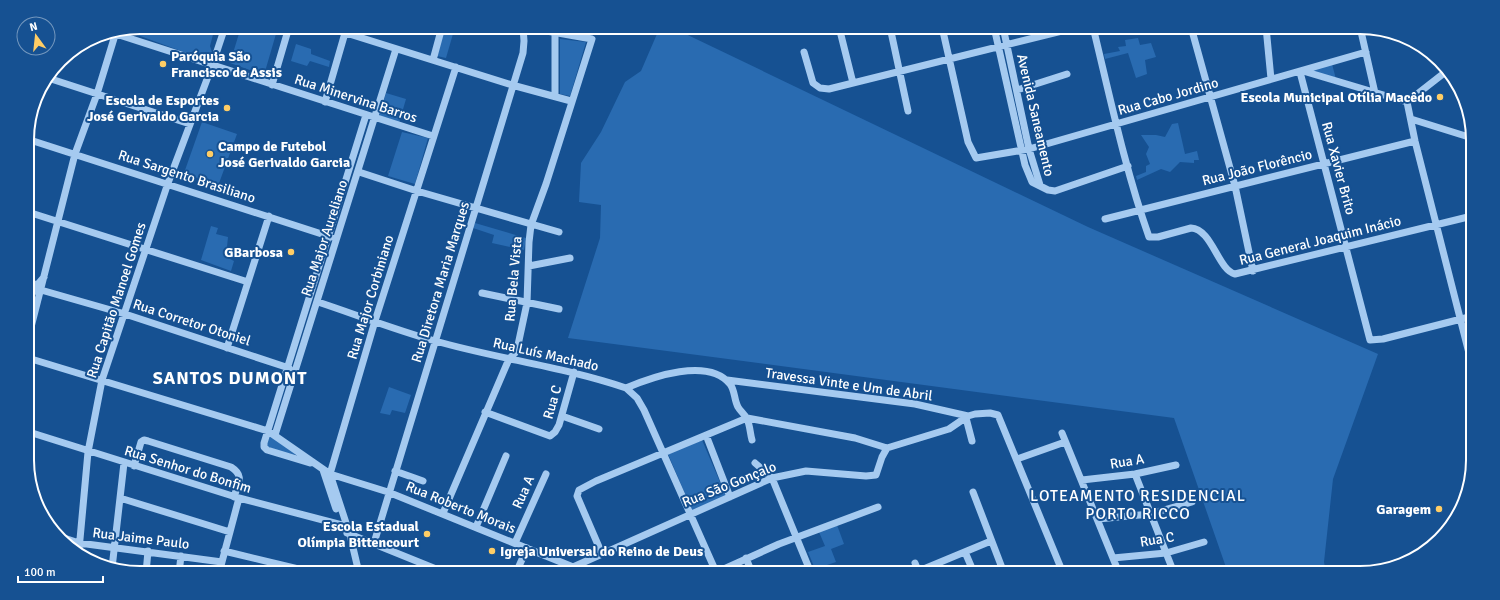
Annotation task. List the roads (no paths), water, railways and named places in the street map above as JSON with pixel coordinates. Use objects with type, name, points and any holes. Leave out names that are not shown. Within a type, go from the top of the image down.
[{"type":"street","name":"Rua Capitão Manoel Gomes","points":[[79,546],[88,452],[102,380],[168,183],[223,34]]},
{"type":"street","points":[[272,85],[288,34]]},
{"type":"street","points":[[325,102],[344,34]]},
{"type":"street","points":[[351,34],[512,85],[571,101]]},
{"type":"street","points":[[433,60],[440,34]]},
{"type":"street","name":"Rua Diretora Maria Marques","points":[[374,543],[388,492],[434,341],[477,208],[512,85],[524,49],[523,34]]},
{"type":"street","points":[[555,34],[556,96]]},
{"type":"street","points":[[563,34],[571,35]]},
{"type":"street","points":[[841,34],[853,84]]},
{"type":"street","points":[[892,34],[901,72],[908,111]]},
{"type":"street","points":[[943,34],[949,60]]},
{"type":"street","name":"Avenida Saneamento","points":[[995,34],[1030,180],[1040,185]]},
{"type":"street","name":"Avenida Saneamento","points":[[1005,34],[1029,149],[1040,185]]},
{"type":"street","points":[[804,52],[813,83],[829,89],[1007,45],[1040,34]]},
{"type":"street","points":[[1095,34],[1116,124],[1139,210]]},
{"type":"street","points":[[1193,34],[1235,186],[1253,271]]},
{"type":"street","points":[[1267,34],[1271,79]]},
{"type":"street","points":[[1362,34],[1375,93]]},
{"type":"street","name":"Rua Bela Vista","points":[[442,513],[485,412],[509,359],[515,353],[518,345],[527,303],[531,225],[546,184],[571,101],[592,39],[571,35]]},
{"type":"street","name":"Rua Minervina Barros","points":[[123,36],[212,66],[432,136]]},
{"type":"street","points":[[34,316],[75,154],[97,94],[114,38]]},
{"type":"street","name":"Rua Major Aureliano","points":[[275,435],[338,239],[396,49]]},
{"type":"street","name":"Rua Cabo Jordino","points":[[949,60],[968,142],[976,158],[1022,151],[1211,98],[1271,79],[1302,72],[1366,52]]},
{"type":"street","name":"Rua Major Corbiniano","points":[[330,474],[375,321],[417,191],[432,136],[456,67]]},
{"type":"street","points":[[1302,72],[1407,102]]},
{"type":"street","name":"Rua Xavier Brito","points":[[1302,72],[1370,340],[1383,339],[1460,319]]},
{"type":"street","points":[[1017,90],[1067,74]]},
{"type":"street","points":[[1407,102],[1443,74]]},
{"type":"street","points":[[53,80],[190,124]]},
{"type":"street","points":[[1407,102],[1415,141],[1466,344]]},
{"type":"street","name":"Rua Major Aureliano","points":[[315,464],[270,452],[264,448],[366,115]]},
{"type":"street","points":[[1411,119],[1466,136]]},
{"type":"street","name":"Rua Sargento Brasiliano","points":[[34,140],[338,239]]},
{"type":"street","name":"Rua João Florêncio","points":[[1104,219],[1415,141]]},
{"type":"street","points":[[1040,185],[1048,190],[1056,190],[1128,166]]},
{"type":"street","points":[[359,172],[417,191],[559,232]]},
{"type":"street","name":"Rua General Joaquim Inácio","points":[[1139,210],[1149,237],[1158,237],[1194,228],[1208,240],[1231,273],[1235,274],[1253,271],[1466,218]]},
{"type":"street","points":[[34,214],[248,282]]},
{"type":"street","points":[[227,348],[269,216]]},
{"type":"street","points":[[529,266],[570,258]]},
{"type":"street","points":[[34,284],[38,284],[44,277]]},
{"type":"street","points":[[34,291],[41,290]]},
{"type":"street","name":"Rua Corretor Otoniel","points":[[41,290],[125,314],[289,368]]},
{"type":"street","points":[[482,293],[559,309]]},
{"type":"street","name":"Rua Luís Machado","points":[[318,302],[434,341],[509,359],[574,372],[626,388]]},
{"type":"street","points":[[1460,319],[1466,318]]},
{"type":"street","points":[[34,360],[268,431],[323,470],[342,525],[350,535],[374,543],[429,566]]},
{"type":"street","points":[[712,566],[640,404],[626,388],[653,377],[687,371],[708,372],[726,380],[732,385],[738,408],[747,418],[752,440]]},
{"type":"street","name":"Rua C","points":[[485,412],[550,436],[558,428],[574,372]]},
{"type":"street","name":"Travessa Vinte e Um de Abril","points":[[726,380],[915,404],[967,417]]},
{"type":"street","points":[[602,554],[577,496],[579,490],[747,418],[855,438],[887,448],[949,429],[967,417],[990,413],[997,414],[1000,417],[1060,566]]},
{"type":"street","points":[[562,416],[599,429]]},
{"type":"street","points":[[967,417],[972,441]]},
{"type":"street","name":"Rua Senhor do Bonfim","points":[[34,434],[237,498],[342,525]]},
{"type":"street","points":[[1062,434],[1098,519],[1116,566]]},
{"type":"street","points":[[706,436],[730,497]]},
{"type":"street","points":[[134,466],[141,442],[144,440],[230,467],[238,472],[240,477],[237,498],[221,566]]},
{"type":"street","points":[[1017,459],[1065,442]]},
{"type":"street","name":"Rua São Gonçalo","points":[[575,566],[772,478],[806,471],[866,476],[876,474],[887,448]]},
{"type":"street","points":[[476,527],[506,456]]},
{"type":"street","points":[[113,562],[124,463]]},
{"type":"street","points":[[754,463],[772,478],[808,566]]},
{"type":"street","name":"Rua A","points":[[1082,480],[1135,474],[1176,465]]},
{"type":"street","name":"Rua Roberto Morais","points":[[323,470],[330,474],[388,492],[571,566]]},
{"type":"street","points":[[395,471],[422,481]]},
{"type":"street","points":[[330,474],[350,535],[357,566]]},
{"type":"street","name":"Rua A","points":[[515,543],[546,474]]},
{"type":"street","points":[[1135,474],[1171,566]]},
{"type":"street","points":[[973,492],[1001,566]]},
{"type":"street","points":[[120,498],[230,532]]},
{"type":"street","points":[[1098,519],[1150,514],[1192,502]]},
{"type":"street","points":[[729,566],[796,537],[878,507]]},
{"type":"street","points":[[931,566],[992,541]]},
{"type":"street","name":"Rua C","points":[[1113,558],[1166,553],[1204,542]]},
{"type":"street","name":"Rua Jaime Paulo","points":[[79,546],[148,551],[222,562]]},
{"type":"street","points":[[519,566],[527,548]]},
{"type":"street","points":[[147,566],[148,551]]},
{"type":"street","points":[[224,551],[286,566]]},
{"type":"street","points":[[965,552],[971,566]]},
{"type":"street","points":[[180,566],[181,556]]},
{"type":"street","points":[[746,558],[749,566]]},
{"type":"place","name":"Paróquia São Francisco de Assis","points":[[163,64]]},
{"type":"place","name":"Escola Municipal Otília Macêdo","points":[[1440,97]]},
{"type":"place","name":"Escola de Esportes José Gerivaldo Garcia","points":[[227,108]]},
{"type":"place","name":"Campo de Futebol José Gerivaldo Garcia","points":[[210,154]]},
{"type":"place","name":"GBarbosa","points":[[291,252]]},
{"type":"place","name":"Garagem","points":[[1439,509]]},
{"type":"place","name":"Escola Estadual Olímpia Bittencourt","points":[[427,534]]},
{"type":"place","name":"Igreja Universal do Reino de Deus","points":[[492,551]]},
{"type":"district","name":"SANTOS DUMONT","points":[[230,378]]},
{"type":"district","name":"LOTEAMENTO RESIDENCIAL PORTO RICCO","points":[[1138,504]]}]
